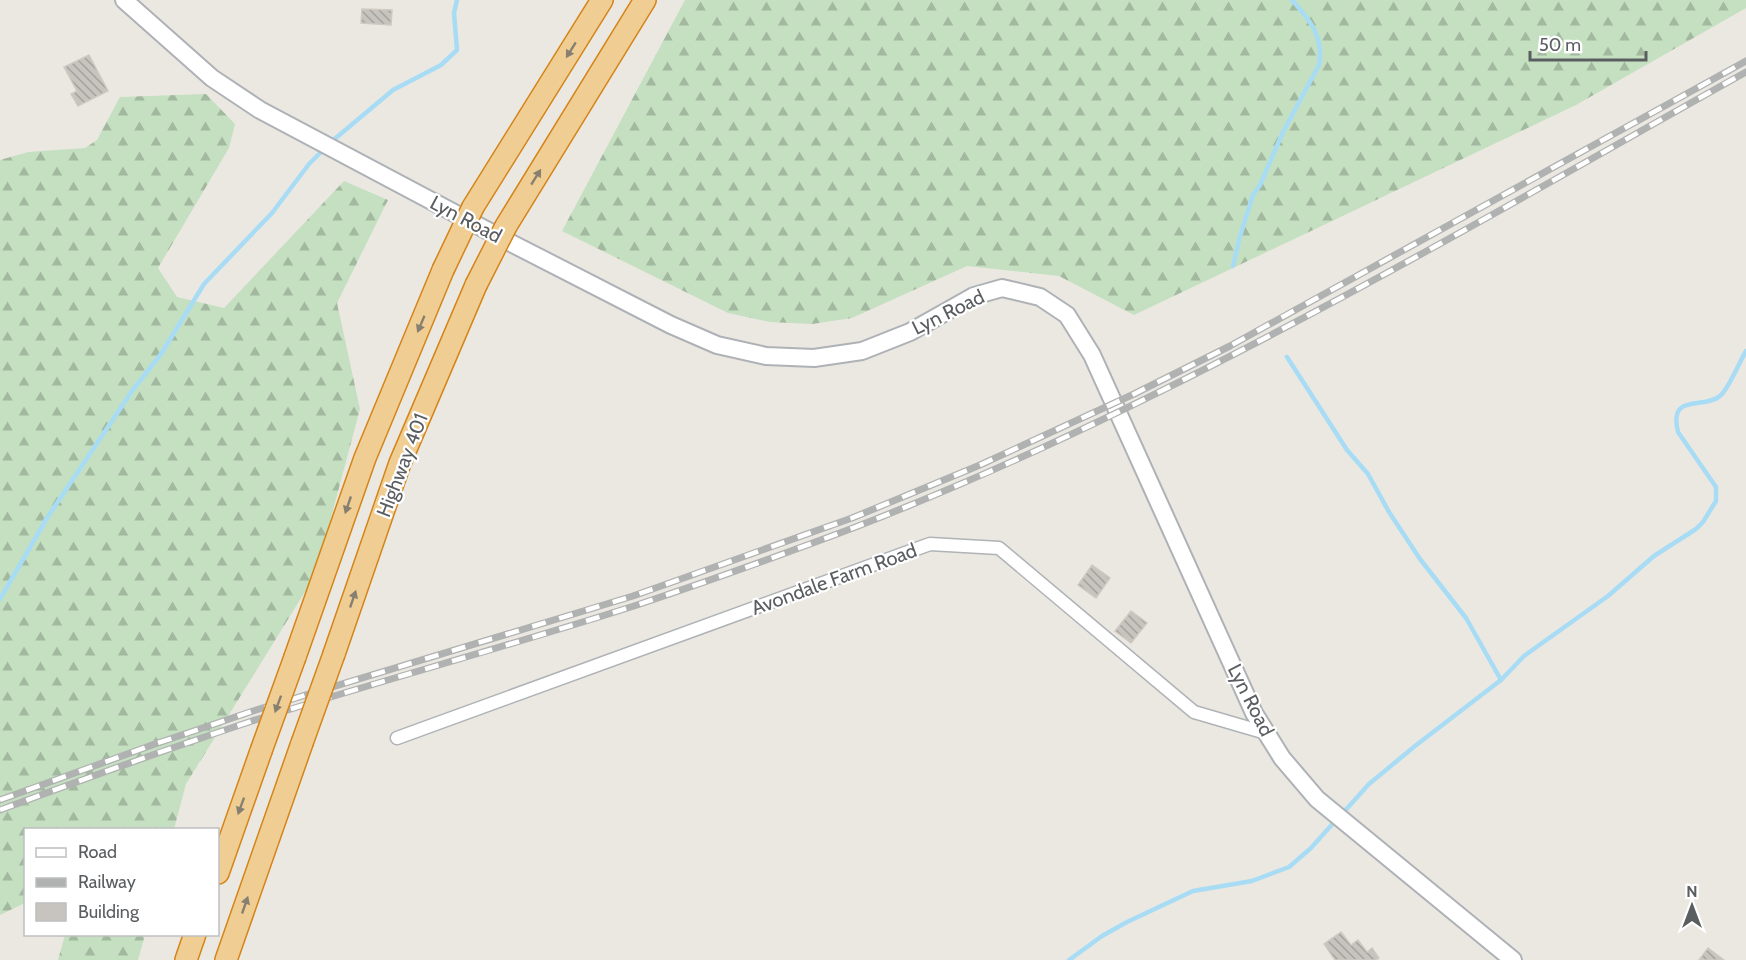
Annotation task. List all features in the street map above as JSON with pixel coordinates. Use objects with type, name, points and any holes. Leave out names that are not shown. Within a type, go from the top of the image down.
[{"type":"highway","name":"Highway 401","points":[[219,870],[365,458],[443,270],[473,207],[602,0]]},
{"type":"highway","name":"Highway 401","points":[[226,960],[400,463],[476,285],[506,226],[645,0]]},
{"type":"highway","points":[[186,960],[194,936]]},
{"type":"main road","name":"Lyn Road","points":[[124,0],[212,78],[260,110],[507,241],[671,325],[717,345],[766,356],[814,358],[862,351],[910,332],[974,296],[1002,288],[1040,297],[1067,315],[1092,355],[1254,712],[1282,758],[1317,799],[1513,960]]},
{"type":"street","name":"Avondale Farm Road","points":[[397,738],[930,544],[999,548],[1194,712],[1266,733]]},
{"type":"green space","points":[[685,0],[1746,0],[1746,8],[1576,105],[1134,315],[1059,276],[967,266],[852,318],[812,324],[770,322],[728,313],[562,231]]},
{"type":"green space","points":[[206,94],[235,124],[229,148],[158,268],[177,297],[224,308],[344,181],[388,200],[337,303],[360,409],[316,574],[186,784],[174,828],[24,828],[24,903],[0,915],[0,160],[28,152],[85,148],[97,140],[120,97]]},
{"type":"green space","points":[[64,936],[145,936],[138,960],[58,960]]},
{"type":"building","points":[[362,9],[392,10],[391,25],[361,23]]},
{"type":"building","points":[[89,55],[108,91],[78,106],[71,94],[77,91],[64,67]]},
{"type":"building","points":[[1092,565],[1110,578],[1096,598],[1078,585]]},
{"type":"building","points":[[1131,611],[1147,623],[1131,643],[1115,631]]},
{"type":"building","points":[[1341,932],[1351,945],[1358,940],[1367,952],[1372,948],[1379,958],[1376,960],[1335,960],[1324,944]]},
{"type":"building","points":[[1708,948],[1724,960],[1699,960]]},
{"type":"waterway","points":[[331,142],[393,90],[441,65],[457,50],[454,13],[457,0]]},
{"type":"waterway","points":[[1233,266],[1253,195],[1319,65],[1317,37],[1305,15],[1292,0]]},
{"type":"waterway","points":[[0,599],[47,518],[132,391],[161,354],[204,284],[272,213],[309,164],[325,148]]},
{"type":"waterway","points":[[1342,814],[1369,784],[1501,680],[1524,656],[1608,596],[1654,556],[1703,522],[1716,501],[1716,487],[1678,432],[1676,420],[1678,411],[1689,404],[1713,400],[1720,396],[1746,351]]},
{"type":"waterway","points":[[1287,357],[1347,450],[1368,474],[1389,512],[1420,559],[1466,618],[1501,680]]},
{"type":"waterway","points":[[1069,960],[1102,936],[1127,922],[1193,891],[1252,881],[1289,867],[1311,848],[1336,820]]},
{"type":"railway","points":[[0,800],[253,711],[633,596],[852,518],[980,465],[1134,394],[1230,346],[1746,61]]},
{"type":"railway","points":[[0,810],[252,721],[664,596],[853,528],[969,480],[1084,429],[1307,316],[1746,72]]}]
